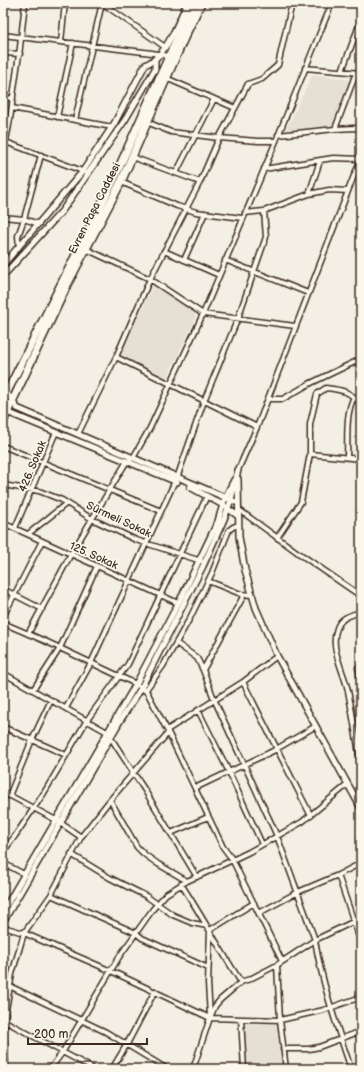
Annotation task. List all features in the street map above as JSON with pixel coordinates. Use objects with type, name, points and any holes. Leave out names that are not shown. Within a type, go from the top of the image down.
[{"type":"highway","name":"Evren Paşa Caddesi","points":[[3,400],[5,391],[113,181],[193,3]]},
{"type":"highway","name":"Evren Paşa Caddesi","points":[[3,421],[5,410],[12,402],[68,283],[121,182],[166,78],[201,3]]},
{"type":"street","points":[[3,150],[12,108],[20,54],[25,3]]},
{"type":"street","points":[[60,42],[66,3]]},
{"type":"street","points":[[75,120],[102,3],[165,47]]},
{"type":"street","points":[[3,276],[62,211],[112,127],[145,65],[155,60],[165,47],[187,3]]},
{"type":"street","points":[[78,434],[116,357],[150,279],[185,208],[200,182],[219,138],[248,84],[262,79],[278,65],[292,3]]},
{"type":"street","points":[[28,634],[71,554],[127,461],[133,458],[170,384],[203,314],[332,3]]},
{"type":"street","points":[[342,71],[361,20]]},
{"type":"street","points":[[3,35],[169,56]]},
{"type":"street","points":[[57,117],[73,43]]},
{"type":"street","points":[[3,52],[20,54]]},
{"type":"street","points":[[3,265],[86,172],[125,120],[154,69],[155,60]]},
{"type":"street","points":[[305,68],[361,73]]},
{"type":"street","points":[[335,129],[356,73]]},
{"type":"street","points":[[166,78],[235,108]]},
{"type":"street","points":[[3,97],[13,100]]},
{"type":"street","points":[[176,173],[214,99]]},
{"type":"street","points":[[12,108],[112,127]]},
{"type":"street","points":[[147,122],[171,132],[219,138],[276,141]]},
{"type":"street","points":[[278,135],[335,129],[361,129]]},
{"type":"street","points":[[4,141],[86,172]]},
{"type":"street","points":[[19,247],[18,236],[41,155]]},
{"type":"street","points":[[132,156],[200,182]]},
{"type":"street","points":[[3,911],[136,684],[218,521],[225,498],[257,427],[308,292],[361,160],[333,158],[264,169]]},
{"type":"street","points":[[310,194],[320,161]]},
{"type":"street","points":[[121,182],[185,208],[205,214],[242,218]]},
{"type":"street","points":[[244,213],[264,211],[310,194],[329,190],[348,191]]},
{"type":"street","points":[[66,708],[91,663],[128,580],[176,479],[204,401],[238,318],[266,237],[264,211]]},
{"type":"street","points":[[184,260],[205,214]]},
{"type":"street","points":[[3,217],[24,219],[39,224]]},
{"type":"street","points":[[86,249],[150,279],[203,314],[295,326]]},
{"type":"street","points":[[164,251],[219,275]]},
{"type":"street","points":[[225,260],[308,292]]},
{"type":"street","points":[[116,357],[257,427]]},
{"type":"street","points":[[268,399],[283,399],[309,384],[361,359]]},
{"type":"street","points":[[277,538],[301,502],[310,454],[310,424],[317,394],[326,388],[342,390],[354,397],[361,404]]},
{"type":"street","points":[[5,391],[17,408],[133,458],[176,479],[223,505],[238,516]]},
{"type":"street","points":[[347,457],[349,415],[351,403],[354,397]]},
{"type":"street","points":[[5,410],[127,461],[231,500],[277,538],[361,596]]},
{"type":"street","name":"426. Sokak","points":[[15,528],[56,432]]},
{"type":"street","points":[[3,446],[161,511]]},
{"type":"street","points":[[310,454],[361,459]]},
{"type":"street","points":[[143,690],[205,563],[228,509],[238,470]]},
{"type":"street","points":[[238,470],[238,525],[245,570],[256,608],[277,656],[361,808]]},
{"type":"street","name":"Sürmeli Sokak","points":[[3,485],[39,491],[62,500],[92,519],[146,543],[205,563]]},
{"type":"street","points":[[3,852],[33,809],[87,720],[128,664],[207,496]]},
{"type":"street","points":[[28,534],[67,503]]},
{"type":"street","name":"125. Sokak","points":[[3,525],[15,528],[178,603]]},
{"type":"street","points":[[3,922],[110,738],[143,690],[163,666],[208,582],[230,530],[238,525]]},
{"type":"street","points":[[3,617],[42,541]]},
{"type":"street","points":[[33,690],[60,648],[97,566]]},
{"type":"street","points":[[208,582],[244,595],[252,595]]},
{"type":"street","points":[[3,589],[42,609]]},
{"type":"street","points":[[203,670],[244,595]]},
{"type":"street","points":[[361,612],[348,616],[342,620],[336,629],[335,639],[337,656],[348,690],[361,766]]},
{"type":"street","points":[[3,623],[136,684],[147,692],[168,732],[208,817],[232,859],[282,961]]},
{"type":"street","points":[[176,643],[197,658],[214,699],[277,836],[315,940],[332,1007],[351,1069]]},
{"type":"street","points":[[6,1069],[3,1035],[4,1020],[10,987],[24,933],[51,895],[81,837],[110,800],[168,732],[214,699],[243,682],[277,656]]},
{"type":"street","points":[[358,668],[361,680]]},
{"type":"street","points":[[3,673],[107,732],[197,877]]},
{"type":"street","points":[[243,682],[311,816]]},
{"type":"street","points":[[9,796],[32,740],[51,700]]},
{"type":"street","points":[[198,710],[229,772],[262,844]]},
{"type":"street","points":[[195,788],[277,748],[316,726]]},
{"type":"street","points":[[3,727],[66,755]]},
{"type":"street","points":[[356,740],[361,743]]},
{"type":"street","points":[[50,1069],[62,1053],[111,971],[136,933],[166,894],[186,881],[197,877],[262,844],[302,822],[347,785]]},
{"type":"street","points":[[3,792],[56,820],[81,837]]},
{"type":"street","points":[[110,800],[137,847],[158,864],[186,881]]},
{"type":"street","points":[[171,833],[208,817]]},
{"type":"street","points":[[71,854],[110,878],[158,903],[173,915],[209,928],[254,903]]},
{"type":"street","points":[[3,863],[24,874]]},
{"type":"street","points":[[259,913],[298,892],[338,875],[361,863]]},
{"type":"street","points":[[338,875],[361,943]]},
{"type":"street","points":[[181,884],[241,982]]},
{"type":"street","points":[[51,895],[136,933],[142,938],[208,968]]},
{"type":"street","points":[[193,1069],[210,1018],[215,1006],[220,1000],[241,982],[277,965],[315,940],[361,918]]},
{"type":"street","points":[[3,927],[24,933],[111,971],[210,1018],[280,1020],[332,1007],[361,996]]},
{"type":"street","points":[[209,928],[208,968],[210,1018]]},
{"type":"street","points":[[277,965],[280,1020],[286,1069]]},
{"type":"street","points":[[3,983],[82,1019],[168,1069]]},
{"type":"street","points":[[112,1069],[155,991]]},
{"type":"street","points":[[241,1019],[244,1069]]},
{"type":"street","points":[[4,1020],[62,1053],[94,1069]]},
{"type":"street","points":[[283,1049],[309,1049],[319,1047],[361,1031]]},
{"type":"shaded area","points":[[313,75],[351,80],[335,125],[332,128],[290,135],[286,130]]},
{"type":"shaded area","points":[[153,286],[195,310],[195,319],[167,378],[124,357],[121,353]]},
{"type":"shaded area","points":[[278,1023],[283,1069],[247,1069],[244,1024]]}]
